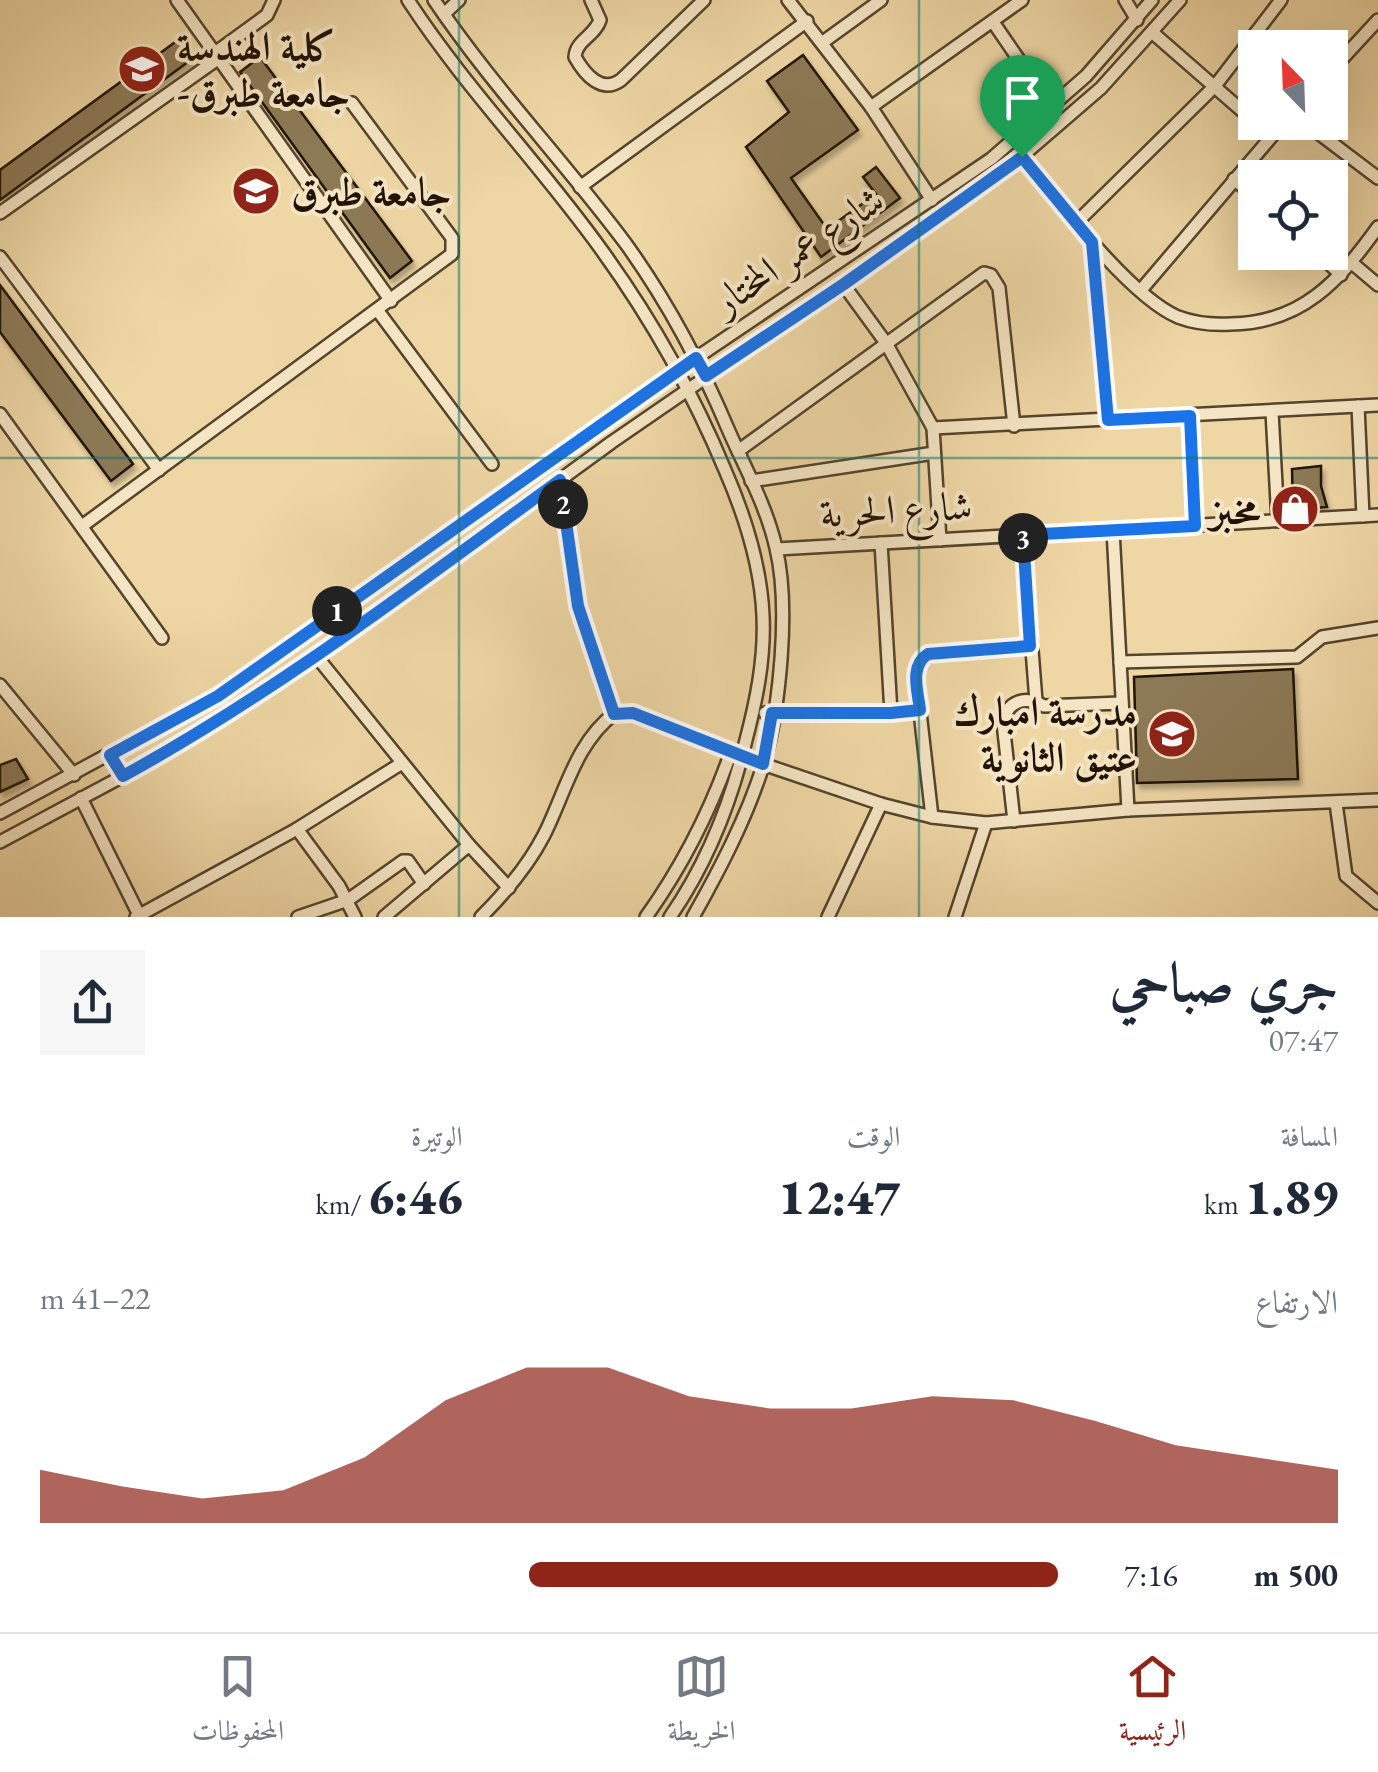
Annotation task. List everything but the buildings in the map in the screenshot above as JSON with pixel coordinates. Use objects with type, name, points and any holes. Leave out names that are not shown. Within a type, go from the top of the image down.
[{"type":"street","points":[[177,0],[392,301]]},
{"type":"street","points":[[0,213],[217,56],[267,14],[274,0]]},
{"type":"street","points":[[408,0],[472,91],[602,250],[689,388],[734,490],[759,580],[764,636],[753,712],[695,838],[646,917]]},
{"type":"street","points":[[434,0],[493,81],[627,246],[706,376],[776,549],[783,591],[782,628],[763,764],[728,855],[693,917]]},
{"type":"street","points":[[444,14],[460,0]]},
{"type":"street","points":[[591,0],[600,20],[594,32],[580,43],[575,57],[590,77],[604,87],[621,80],[704,0]]},
{"type":"street","points":[[788,0],[871,107],[932,200]]},
{"type":"street","points":[[822,42],[881,0]]},
{"type":"street","points":[[871,107],[1022,0]]},
{"type":"street","points":[[1125,0],[1137,20]]},
{"type":"street","name":"شارع عمر المختار","points":[[0,814],[218,696],[678,370],[992,159],[1086,76],[1152,0]]},
{"type":"street","name":"شارع عمر المختار","points":[[0,842],[223,718],[317,657],[689,388],[1022,157],[1102,88],[1180,0]]},
{"type":"street","points":[[1076,223],[1215,86],[1281,0]]},
{"type":"street","points":[[1348,52],[1378,20]]},
{"type":"street","points":[[580,187],[807,21]]},
{"type":"street","points":[[993,22],[1052,108]]},
{"type":"street","points":[[1153,33],[1238,107]]},
{"type":"street","points":[[82,526],[449,258],[454,242],[352,104]]},
{"type":"street","points":[[1141,290],[1268,140]]},
{"type":"street","points":[[1328,140],[1378,178]]},
{"type":"street","points":[[1022,157],[1092,242],[1141,290],[1177,316],[1217,324],[1257,324],[1323,294],[1378,227]]},
{"type":"street","points":[[1234,179],[1238,182]]},
{"type":"street","points":[[1092,242],[1108,420]]},
{"type":"street","points":[[0,257],[159,470]]},
{"type":"street","points":[[1352,263],[1378,285]]},
{"type":"street","points":[[1336,270],[1341,274]]},
{"type":"street","points":[[738,451],[984,272],[991,274],[999,288],[1014,426]]},
{"type":"street","points":[[844,284],[886,344],[933,428],[940,540]]},
{"type":"street","points":[[378,311],[492,464]]},
{"type":"street","points":[[933,428],[1378,405]]},
{"type":"street","points":[[1358,406],[1363,516]]},
{"type":"street","points":[[1272,412],[1278,521]]},
{"type":"street","points":[[0,414],[162,638]]},
{"type":"street","points":[[1190,416],[1195,526]]},
{"type":"street","points":[[750,480],[934,453]]},
{"type":"street","points":[[560,480],[578,606],[614,714]]},
{"type":"street","name":"شارع الحرية","points":[[776,549],[1378,515]]},
{"type":"street","points":[[1113,530],[1128,810]]},
{"type":"street","points":[[1023,535],[1036,701]]},
{"type":"street","points":[[881,543],[891,713]]},
{"type":"street","points":[[1120,662],[1298,657],[1322,637],[1378,628]]},
{"type":"street","points":[[932,817],[917,668],[921,659],[928,654],[1030,646]]},
{"type":"street","points":[[317,657],[509,888]]},
{"type":"street","points":[[0,686],[74,774]]},
{"type":"street","points":[[1014,821],[1003,723],[1005,710],[1012,704],[1036,701],[1044,706],[1121,703]]},
{"type":"street","points":[[753,712],[920,710]]},
{"type":"street","points":[[481,917],[509,888],[543,838],[591,736],[614,714],[633,713],[736,755],[932,817],[1014,821],[1128,810],[1378,800]]},
{"type":"street","points":[[110,755],[123,776]]},
{"type":"street","points":[[670,917],[694,880],[710,845],[736,755]]},
{"type":"street","points":[[80,798],[138,917],[297,829],[402,763]]},
{"type":"street","points":[[1336,803],[1346,876],[1378,903]]},
{"type":"street","points":[[828,917],[881,804]]},
{"type":"street","points":[[955,917],[986,822]]},
{"type":"street","points":[[297,829],[348,900],[355,917]]},
{"type":"street","points":[[384,917],[470,845]]},
{"type":"street","points":[[298,917],[348,900],[403,861],[408,861],[424,884]]},
{"type":"place","name":"كلية الهندسة -جامعة طبرق","points":[[142,69]]},
{"type":"place","name":"جامعة طبرق","points":[[256,191]]},
{"type":"place","name":"مخبز","points":[[1295,509]]},
{"type":"place","name":"مدرسة امبارك عتيق الثانوية","points":[[1172,734]]},
{"type":"route","points":[[1022,157],[1092,242],[1108,420],[1190,416],[1195,526],[1023,535],[1030,646],[928,654],[917,668],[920,710],[772,713],[763,764],[633,713],[614,714],[578,606],[560,480],[317,657],[123,776],[110,755],[218,696],[696,358],[706,376],[1022,157]]}]
